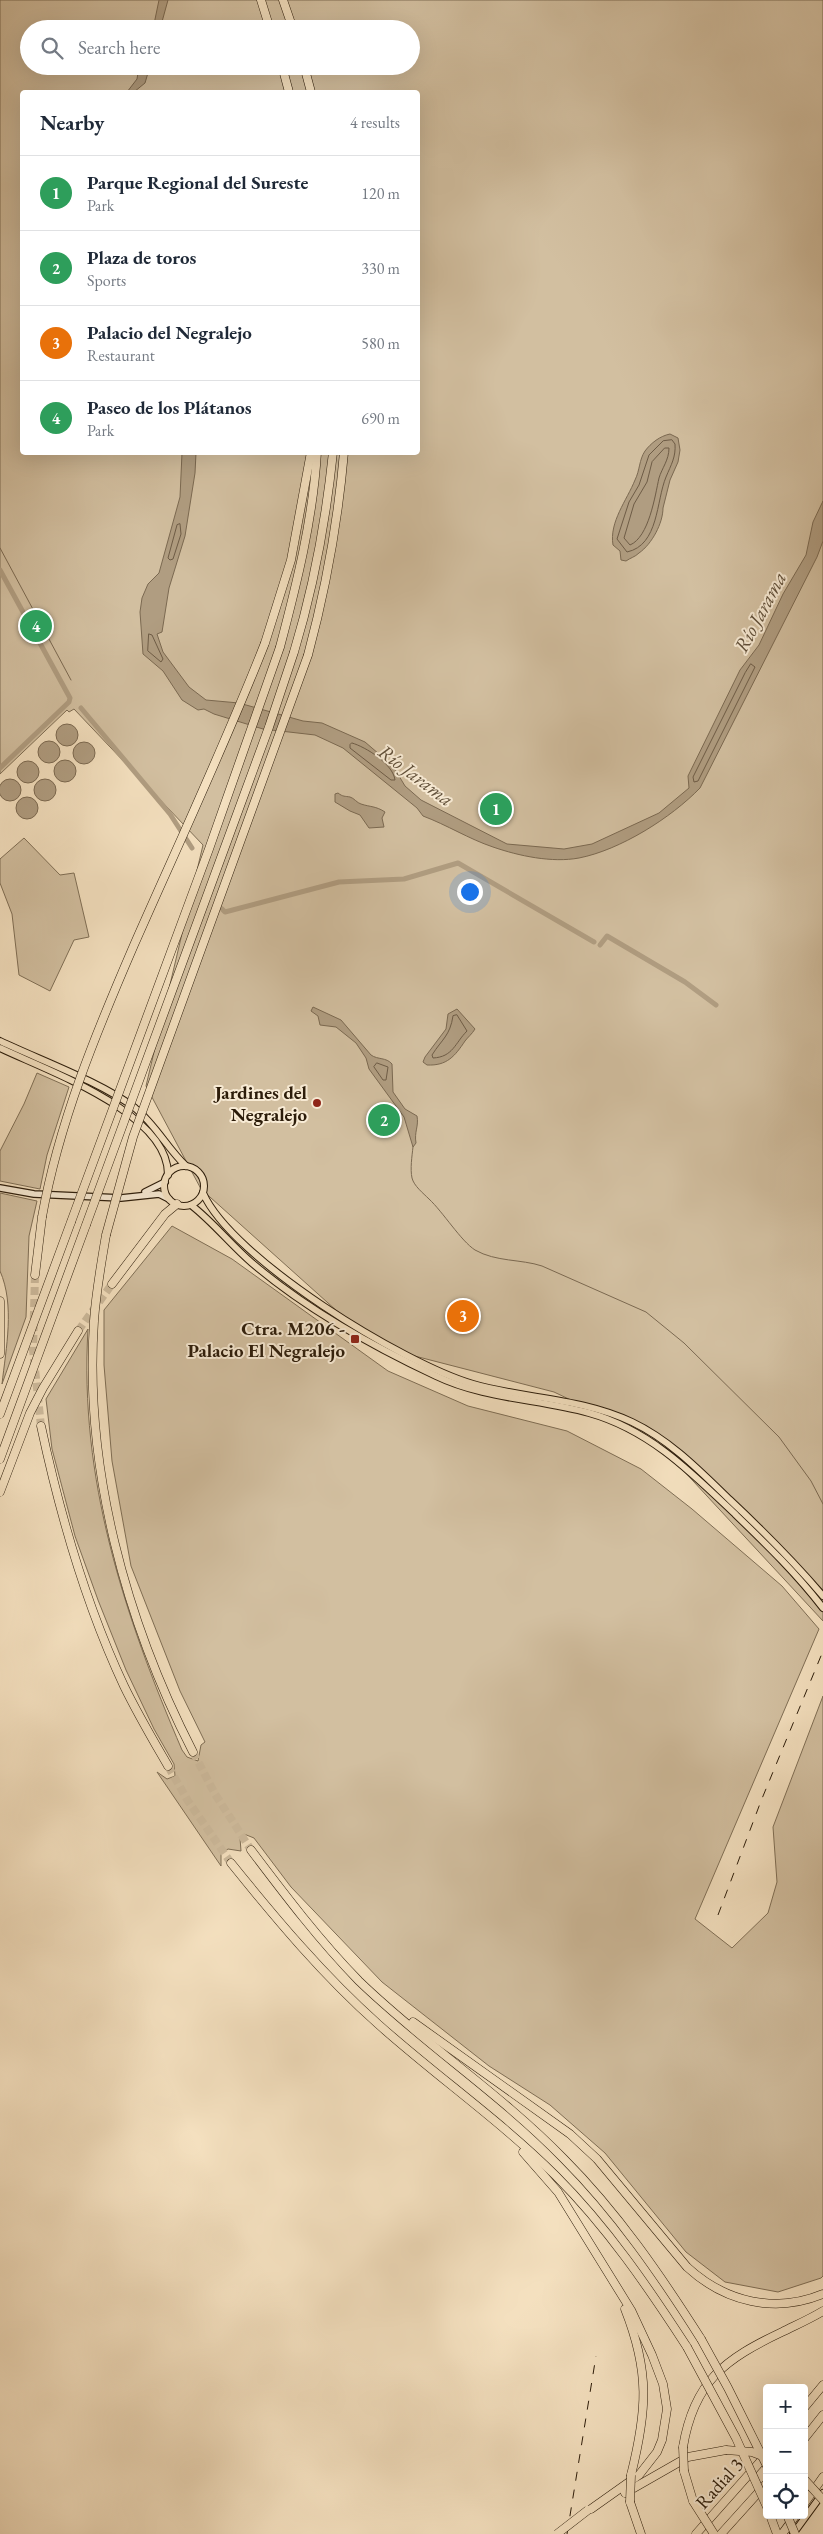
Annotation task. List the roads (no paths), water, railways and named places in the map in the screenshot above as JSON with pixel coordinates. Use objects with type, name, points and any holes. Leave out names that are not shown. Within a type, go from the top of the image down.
[{"type":"highway","points":[[261,0],[267,20]]},
{"type":"highway","points":[[283,0],[290,20]]},
{"type":"highway","points":[[284,75],[288,90]]},
{"type":"highway","points":[[306,75],[310,90]]},
{"type":"highway","points":[[35,1275],[42,1217],[62,1128],[100,1026],[232,725],[265,643],[291,560],[310,455]]},
{"type":"highway","points":[[0,1414],[209,848],[280,647],[301,562],[313,498],[317,455]]},
{"type":"highway","points":[[0,1458],[263,746],[294,652],[317,564],[333,455]]},
{"type":"highway","points":[[193,1752],[172,1712],[139,1626],[124,1576],[103,1480],[96,1429],[93,1357],[97,1284],[106,1235],[133,1137],[308,655],[330,566],[340,499],[344,455]]},
{"type":"highway","points":[[112,1284],[165,1214],[177,1204]]},
{"type":"highway","points":[[0,1301],[0,1354]]},
{"type":"highway","points":[[0,1492],[34,1404],[78,1331]]},
{"type":"highway","points":[[41,1426],[63,1519],[89,1601],[124,1686],[168,1766]]},
{"type":"highway","points":[[251,1850],[299,1914],[360,1981],[425,2040],[534,2129],[565,2160],[614,2216],[675,2298],[701,2339],[733,2396],[763,2458]]},
{"type":"highway","points":[[231,1863],[286,1931],[323,1972],[408,2050],[556,2176],[602,2228],[687,2346],[736,2438],[763,2498]]},
{"type":"highway","points":[[360,1981],[445,2047],[570,2134],[597,2159],[687,2267],[702,2281],[725,2294],[761,2303],[798,2302],[823,2294]]},
{"type":"highway","points":[[512,2138],[558,2192],[635,2319],[663,2384],[667,2409],[666,2425],[659,2446],[648,2466],[621,2490],[590,2509],[556,2534]]},
{"type":"highway","points":[[619,2294],[636,2335],[644,2380],[640,2434],[631,2475],[630,2502],[641,2534]]},
{"type":"highway","points":[[714,2534],[693,2500],[684,2471],[683,2447],[686,2424],[695,2403],[713,2376],[736,2355],[823,2311]]},
{"type":"highway","points":[[808,2403],[823,2385]]},
{"type":"highway","points":[[808,2434],[823,2415]]},
{"type":"highway","points":[[590,2509],[636,2488],[688,2457],[726,2450],[763,2455]]},
{"type":"highway","name":"Radial 3","points":[[696,2534],[763,2460]]},
{"type":"highway","points":[[808,2498],[823,2477]]},
{"type":"highway","points":[[808,2483],[823,2500]]},
{"type":"highway","name":"Radial 3","points":[[721,2534],[763,2487]]},
{"type":"highway","points":[[771,2519],[777,2534]]},
{"type":"highway","points":[[789,2519],[794,2534]]},
{"type":"highway","points":[[782,2534],[793,2519]]},
{"type":"main road","points":[[0,1041],[101,1088],[134,1107],[150,1121],[186,1166]]},
{"type":"main road","points":[[0,1048],[121,1107],[140,1122],[155,1138],[167,1158],[168,1175],[165,1182],[165,1191],[169,1199],[177,1204],[191,1205],[203,1193],[204,1183],[202,1176],[196,1170],[186,1166],[178,1167],[168,1175]]},
{"type":"main road","points":[[203,1193],[233,1233],[257,1257],[294,1286],[349,1322],[420,1361],[474,1384],[597,1408],[633,1422],[658,1437],[698,1469],[760,1528],[802,1571],[823,1596]]},
{"type":"main road","points":[[191,1205],[252,1263],[294,1294],[358,1335],[435,1376],[483,1393],[588,1413],[641,1435],[695,1475],[796,1575],[823,1608]]},
{"type":"main road","points":[[794,2534],[823,2493]]},
{"type":"street","points":[[141,1194],[165,1182]]},
{"type":"street","points":[[0,1188],[34,1194],[94,1197],[121,1198],[141,1194],[159,1194],[169,1199]]},
{"type":"water","points":[[159,0],[168,0],[162,20],[155,20]]},
{"type":"water","points":[[138,75],[147,75],[145,83],[136,90],[129,90],[137,79]]},
{"type":"water","points":[[670,434],[678,438],[680,450],[678,462],[670,480],[659,526],[644,549],[626,561],[621,560],[620,551],[613,545],[612,536],[616,520],[632,488],[645,451],[656,440]]},
{"type":"water","points":[[182,455],[196,455],[195,473],[185,536],[169,588],[162,632],[157,634],[163,652],[189,687],[206,700],[239,703],[303,721],[322,723],[365,742],[393,766],[405,786],[421,800],[507,844],[564,849],[592,844],[659,813],[689,788],[688,776],[740,670],[759,645],[783,594],[806,555],[813,522],[823,501],[823,541],[817,557],[700,788],[660,821],[628,840],[595,854],[558,860],[536,858],[484,844],[423,816],[417,808],[343,748],[315,735],[263,729],[214,714],[204,709],[198,710],[182,700],[163,671],[143,654],[140,612],[142,598],[148,584],[159,573],[180,497]]},
{"type":"water","points":[[67,724],[75,727],[78,735],[75,743],[67,746],[59,743],[56,735],[59,727]]},
{"type":"water","points":[[49,741],[57,744],[60,752],[57,760],[49,763],[41,760],[38,752],[41,744]]},
{"type":"water","points":[[84,742],[92,745],[95,753],[92,761],[84,764],[76,761],[73,753],[76,745]]},
{"type":"water","points":[[61,760],[69,760],[76,767],[76,775],[69,782],[61,782],[54,775],[54,767]]},
{"type":"water","points":[[28,761],[36,764],[39,772],[36,780],[28,783],[20,780],[17,772],[20,764]]},
{"type":"water","points":[[10,779],[18,782],[21,790],[18,798],[10,801],[2,798],[-1,790],[2,782]]},
{"type":"water","points":[[41,779],[49,779],[56,786],[56,794],[49,801],[41,801],[34,794],[34,786]]},
{"type":"water","points":[[338,793],[385,812],[382,818],[384,827],[369,828],[360,815],[335,802],[335,794]]},
{"type":"water","points":[[23,797],[31,797],[38,804],[38,812],[31,819],[23,819],[16,812],[16,804]]},
{"type":"water","points":[[313,1007],[341,1020],[371,1055],[387,1060],[392,1064],[393,1092],[405,1109],[417,1116],[416,1143],[413,1147],[404,1117],[369,1069],[366,1058],[356,1043],[336,1027],[320,1025],[318,1016],[311,1011]]},
{"type":"water","points":[[457,1009],[475,1029],[450,1059],[440,1064],[427,1065],[423,1062],[425,1057],[446,1029],[448,1014]]},
{"type":"waterway","points":[[0,548],[71,680]]},
{"type":"waterway","points":[[0,570],[70,698],[69,702],[0,768]]},
{"type":"waterway","points":[[81,708],[170,814],[192,848]]},
{"type":"waterway","points":[[222,909],[225,912],[339,882],[404,879],[458,863],[594,942]]},
{"type":"waterway","points":[[600,945],[607,936],[685,982],[716,1005]]},
{"type":"waterway","points":[[413,1147],[411,1171],[415,1184],[470,1246],[491,1257],[542,1266],[646,1312],[684,1343],[779,1437],[811,1481],[823,1504]]},
{"type":"tunnel","points":[[35,1275],[33,1350],[41,1426]]},
{"type":"tunnel","points":[[78,1331],[112,1284]]},
{"type":"tunnel","points":[[193,1752],[215,1794],[251,1850]]},
{"type":"tunnel","points":[[168,1766],[188,1801],[231,1863]]},
{"type":"railway","points":[[718,1915],[761,1801],[823,1651]]},
{"type":"railway","points":[[567,2534],[596,2356]]},
{"type":"place","name":"Paseo de los Plátanos","points":[[36,626]]},
{"type":"place","name":"Parque Regional del Sureste","points":[[496,809]]},
{"type":"place","name":"Jardines del Negralejo","points":[[317,1103]]},
{"type":"place","name":"Plaza de toros","points":[[384,1120]]},
{"type":"place","name":"Palacio del Negralejo","points":[[463,1316]]},
{"type":"place","name":"Ctra. M206 - Palacio El Negralejo","points":[[355,1339]]},
{"type":"water label","name":"Río Jarama","points":[[760,612]]},
{"type":"water label","name":"Río Jarama","points":[[416,775]]}]
